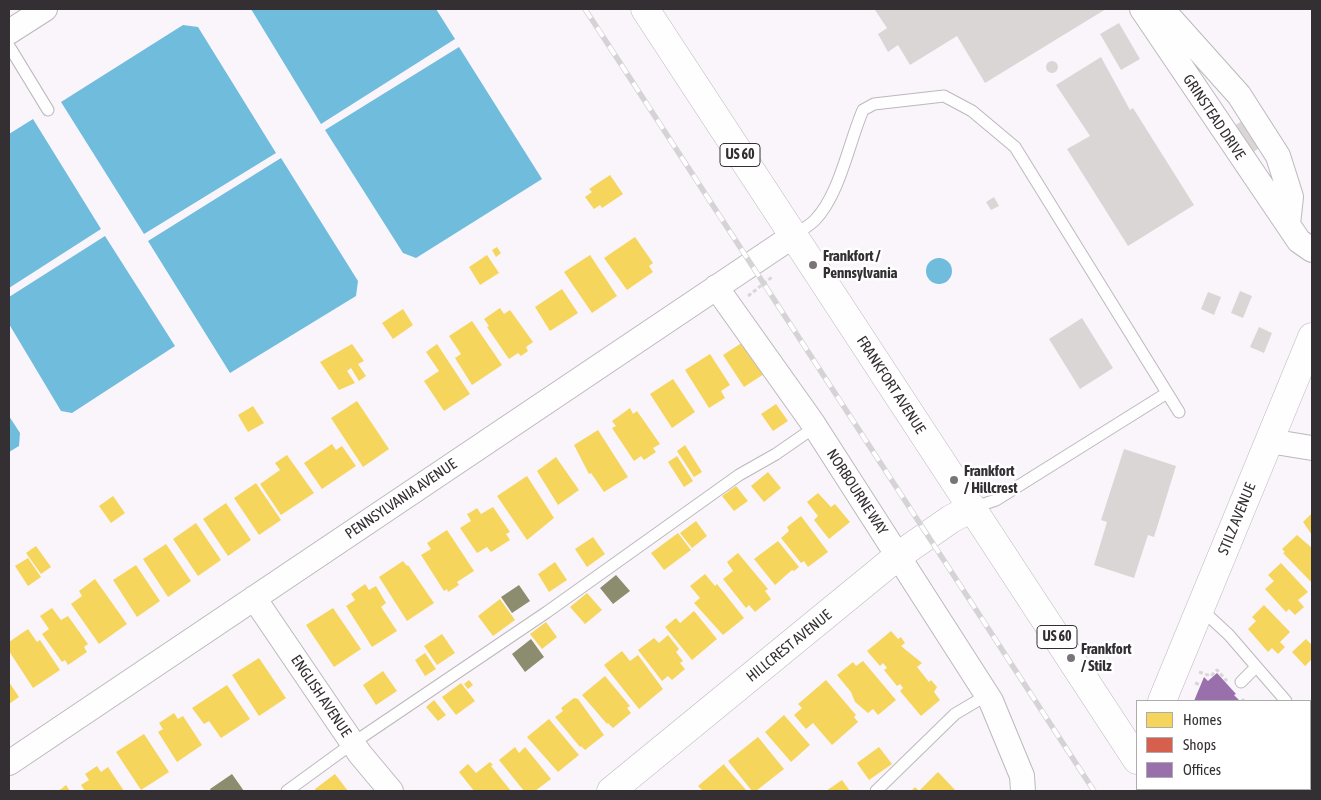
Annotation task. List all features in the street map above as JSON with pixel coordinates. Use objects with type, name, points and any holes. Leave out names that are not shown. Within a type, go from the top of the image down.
[{"type":"main road","name":"FRANKFORT AVENUE","points":[[645,9],[972,508],[1134,747]]},
{"type":"main road","name":"STILZ AVENUE","points":[[1162,700],[1202,609],[1312,337]]},
{"type":"main road","name":"HILLCREST AVENUE","points":[[611,791],[898,556],[951,519],[972,508]]},
{"type":"street","points":[[9,32],[46,9]]},
{"type":"street","name":"GRINSTEAD DRIVE","points":[[1142,9],[1299,241],[1312,250]]},
{"type":"street","name":"GRINSTEAD DRIVE","points":[[1162,9],[1238,95],[1278,156],[1291,197],[1288,224]]},
{"type":"street","name":"PENNSYLVANIA AVENUE","points":[[9,763],[793,236]]},
{"type":"street","name":"NORBOURNE WAY","points":[[716,287],[815,427],[989,698],[1022,776],[1023,791]]},
{"type":"street","points":[[1268,442],[1312,448]]},
{"type":"street","name":"ENGLISH AVENUE","points":[[254,598],[353,743],[391,791]]},
{"type":"lane","points":[[9,46],[48,110]]},
{"type":"lane","points":[[793,236],[815,220],[824,208],[848,156],[863,110],[874,104],[944,96],[972,111],[1015,147],[1179,412]]},
{"type":"lane","points":[[972,508],[996,500],[1167,393]]},
{"type":"lane","points":[[287,791],[353,743],[547,612],[739,475],[776,454],[815,427]]},
{"type":"lane","points":[[1202,609],[1285,700]]},
{"type":"lane","points":[[1241,682],[1256,667]]},
{"type":"lane","points":[[876,791],[955,714],[989,698]]},
{"type":"path","points":[[742,300],[780,273]]},
{"type":"path","points":[[1195,683],[1201,685]]},
{"type":"water","points":[[251,9],[436,9],[455,39],[321,124]]},
{"type":"water","points":[[183,25],[198,27],[276,153],[144,234],[61,102]]},
{"type":"water","points":[[459,47],[542,179],[416,258],[403,253],[325,130]]},
{"type":"water","points":[[33,119],[101,229],[9,288],[9,134]]},
{"type":"water","points":[[281,158],[358,281],[356,296],[230,373],[148,241]]},
{"type":"water","points":[[105,236],[175,346],[72,413],[61,411],[9,324],[9,297]]},
{"type":"water","points":[[939,258],[948,262],[952,271],[948,280],[939,284],[930,280],[926,271],[930,262]]},
{"type":"water","points":[[9,416],[20,433],[19,446],[9,452]]},
{"type":"building: Homes","points":[[610,175],[623,194],[602,208],[600,205],[594,209],[585,197],[592,192],[589,189]]},
{"type":"building: Homes","points":[[635,237],[653,263],[649,266],[653,272],[627,290],[604,258]]},
{"type":"building: Homes","points":[[497,247],[501,253],[496,257],[492,250]]},
{"type":"building: Homes","points":[[487,255],[499,273],[480,285],[469,267]]},
{"type":"building: Homes","points":[[590,255],[617,296],[592,313],[564,272]]},
{"type":"building: Homes","points":[[562,289],[578,313],[550,331],[535,307]]},
{"type":"building: Homes","points":[[500,308],[504,314],[510,310],[533,342],[526,347],[528,351],[521,356],[518,353],[509,359],[487,327],[489,326],[484,319]]},
{"type":"building: Homes","points":[[403,309],[413,325],[393,339],[382,323]]},
{"type":"building: Homes","points":[[472,321],[502,365],[472,385],[455,358],[461,354],[449,336]]},
{"type":"building: Homes","points":[[743,342],[764,374],[744,387],[723,355]]},
{"type":"building: Homes","points":[[352,344],[364,361],[358,364],[366,376],[359,381],[351,368],[347,371],[355,383],[339,390],[320,362]]},
{"type":"building: Homes","points":[[437,344],[470,394],[444,411],[424,381],[439,371],[426,352]]},
{"type":"building: Homes","points":[[710,354],[730,385],[721,391],[725,398],[709,408],[685,370]]},
{"type":"building: Homes","points":[[673,379],[695,412],[672,428],[650,394]]},
{"type":"building: Homes","points":[[357,401],[389,449],[363,467],[331,418]]},
{"type":"building: Homes","points":[[776,404],[788,421],[773,431],[761,414]]},
{"type":"building: Homes","points":[[253,406],[264,423],[248,432],[238,415]]},
{"type":"building: Homes","points":[[630,408],[633,414],[637,411],[660,444],[653,448],[656,452],[644,460],[641,456],[634,461],[612,428],[616,426],[612,421]]},
{"type":"building: Homes","points":[[598,430],[628,477],[604,492],[591,473],[589,474],[574,445]]},
{"type":"building: Homes","points":[[332,444],[336,450],[342,446],[356,466],[322,489],[304,463]]},
{"type":"building: Homes","points":[[685,445],[702,472],[694,477],[677,451]]},
{"type":"building: Homes","points":[[287,455],[314,493],[281,515],[260,484],[280,470],[275,463]]},
{"type":"building: Homes","points":[[677,456],[693,481],[684,487],[668,462]]},
{"type":"building: Homes","points":[[556,457],[579,490],[558,505],[537,471]]},
{"type":"building: Homes","points":[[768,472],[781,488],[764,502],[751,486]]},
{"type":"building: Homes","points":[[527,476],[554,518],[527,540],[497,496]]},
{"type":"building: Homes","points":[[256,483],[281,520],[259,535],[234,498]]},
{"type":"building: Homes","points":[[736,486],[748,501],[734,511],[722,496]]},
{"type":"building: Homes","points":[[818,493],[831,507],[835,504],[850,522],[829,539],[814,520],[818,516],[807,502]]},
{"type":"building: Homes","points":[[113,496],[125,513],[111,523],[99,506]]},
{"type":"building: Homes","points":[[226,503],[251,540],[228,556],[203,519]]},
{"type":"building: Homes","points":[[493,507],[510,532],[506,534],[510,540],[491,552],[487,547],[477,553],[460,528],[471,521],[467,514],[477,508],[481,514]]},
{"type":"building: Homes","points":[[1312,513],[1312,535],[1303,522]]},
{"type":"building: Homes","points":[[801,516],[828,552],[808,567],[804,561],[801,563],[781,538],[789,531],[787,527]]},
{"type":"building: Homes","points":[[696,521],[707,536],[692,548],[680,533]]},
{"type":"building: Homes","points":[[196,523],[221,560],[198,576],[173,539]]},
{"type":"building: Homes","points":[[447,530],[474,571],[457,582],[459,585],[448,592],[447,589],[444,591],[421,555],[431,549],[427,543]]},
{"type":"building: Homes","points":[[678,533],[691,550],[664,570],[651,553]]},
{"type":"building: Homes","points":[[1297,535],[1312,548],[1312,583],[1283,553],[1285,552],[1282,549]]},
{"type":"building: Homes","points":[[593,537],[605,554],[587,567],[575,549]]},
{"type":"building: Homes","points":[[778,541],[799,567],[794,571],[792,570],[775,585],[754,559]]},
{"type":"building: Homes","points":[[166,544],[191,581],[168,597],[143,559]]},
{"type":"building: Homes","points":[[36,546],[51,567],[41,574],[26,553]]},
{"type":"building: Homes","points":[[738,553],[768,589],[765,591],[771,599],[755,612],[749,605],[746,608],[723,579],[733,571],[727,562]]},
{"type":"building: Homes","points":[[28,558],[41,577],[28,586],[15,566]]},
{"type":"building: Homes","points":[[403,561],[408,565],[434,603],[407,621],[379,577]]},
{"type":"building: Homes","points":[[555,562],[567,580],[549,592],[538,574]]},
{"type":"building: Homes","points":[[1281,563],[1308,592],[1298,600],[1304,607],[1295,615],[1289,609],[1286,612],[1265,589],[1274,581],[1268,575]]},
{"type":"building: Homes","points":[[136,565],[160,601],[137,617],[113,580]]},
{"type":"building: Homes","points":[[705,574],[715,586],[717,584],[744,618],[723,635],[694,603],[700,598],[690,586]]},
{"type":"building: Homes","points":[[95,579],[127,624],[99,644],[71,604],[82,596],[79,591]]},
{"type":"building: Homes","points":[[365,584],[369,590],[376,586],[386,603],[381,607],[397,631],[372,647],[346,606],[355,600],[351,594]]},
{"type":"building: Homes","points":[[587,593],[602,610],[585,624],[570,607]]},
{"type":"building: Homes","points":[[500,599],[515,620],[493,636],[478,616]]},
{"type":"building: Homes","points":[[1264,605],[1290,632],[1280,642],[1285,647],[1278,654],[1272,648],[1268,652],[1248,629],[1256,621],[1252,617]]},
{"type":"building: Homes","points":[[52,608],[61,620],[68,616],[88,644],[84,647],[87,652],[68,665],[65,660],[62,662],[42,634],[49,629],[40,616]]},
{"type":"building: Homes","points":[[333,608],[361,649],[334,667],[306,625]]},
{"type":"building: Homes","points":[[694,611],[717,639],[692,660],[665,627],[676,618],[680,623]]},
{"type":"building: Homes","points":[[546,622],[557,637],[542,649],[530,634]]},
{"type":"building: Homes","points":[[28,629],[37,642],[40,640],[60,670],[33,688],[9,651],[9,642]]},
{"type":"building: Homes","points":[[891,631],[898,639],[901,637],[905,643],[901,646],[922,663],[917,667],[929,682],[931,680],[937,687],[934,692],[940,700],[921,716],[900,691],[903,688],[900,684],[897,686],[884,670],[887,668],[883,663],[880,666],[867,651]]},
{"type":"building: Homes","points":[[442,634],[455,653],[437,665],[424,646]]},
{"type":"building: Homes","points":[[668,635],[679,649],[676,652],[683,661],[680,663],[685,669],[672,680],[668,676],[662,681],[638,650],[654,638],[659,643]]},
{"type":"building: Homes","points":[[1306,639],[1312,645],[1312,659],[1305,666],[1292,652]]},
{"type":"building: Homes","points":[[622,651],[630,661],[638,655],[663,689],[639,709],[604,665]]},
{"type":"building: Homes","points":[[425,653],[436,669],[425,676],[415,660]]},
{"type":"building: Homes","points":[[259,658],[286,698],[259,716],[232,675]]},
{"type":"building: Homes","points":[[863,661],[896,700],[878,715],[873,709],[868,713],[855,702],[851,692],[837,675],[853,662],[856,666]]},
{"type":"building: Homes","points":[[383,671],[397,691],[376,705],[363,685]]},
{"type":"building: Homes","points":[[605,676],[630,706],[627,708],[631,713],[613,728],[607,724],[582,695]]},
{"type":"building: Homes","points":[[469,680],[473,685],[468,689],[464,684]]},
{"type":"building: Homes","points":[[826,680],[856,715],[854,717],[858,722],[832,745],[813,723],[806,729],[794,715],[802,708],[798,704]]},
{"type":"building: Homes","points":[[9,682],[19,697],[9,704]]},
{"type":"building: Homes","points":[[461,683],[475,701],[456,715],[442,697]]},
{"type":"building: Homes","points":[[227,685],[250,719],[221,738],[209,721],[204,724],[192,708]]},
{"type":"building: Homes","points":[[574,698],[578,699],[604,735],[585,750],[580,747],[555,717],[563,711],[561,708]]},
{"type":"building: Homes","points":[[434,700],[446,715],[438,721],[426,707]]},
{"type":"building: Homes","points":[[174,713],[178,719],[183,716],[202,745],[177,762],[158,732],[163,729],[159,723]]},
{"type":"building: Homes","points":[[784,715],[810,745],[791,762],[765,732]]},
{"type":"building: Homes","points":[[549,719],[579,755],[558,772],[527,737]]},
{"type":"building: Homes","points":[[144,734],[169,772],[141,790],[116,752]]},
{"type":"building: Homes","points":[[758,737],[784,769],[756,791],[752,791],[728,761]]},
{"type":"building: Homes","points":[[515,747],[519,753],[525,747],[551,779],[535,791],[524,791],[499,760]]},
{"type":"building: Homes","points":[[879,747],[892,764],[869,780],[857,763]]},
{"type":"building: Homes","points":[[490,762],[493,765],[491,766],[511,791],[474,791],[459,772],[468,764],[476,773]]},
{"type":"building: Homes","points":[[724,764],[747,791],[703,791],[698,786]]},
{"type":"building: Homes","points":[[97,766],[101,772],[108,767],[124,791],[85,791],[81,785],[89,780],[85,774]]},
{"type":"building: Homes","points":[[938,772],[956,791],[919,791]]},
{"type":"building: Homes","points":[[335,774],[348,791],[316,791],[315,789]]},
{"type":"building: Homes","points":[[842,780],[850,791],[826,791]]},
{"type":"building: Homes","points":[[66,785],[70,791],[57,791],[61,789]]},
{"type":"building: Homes","points":[[915,787],[919,791],[911,791]]},
{"type":"building: Shops","points":[[1251,790],[1252,791],[1233,791]]},
{"type":"building: Offices","points":[[1217,673],[1239,700],[1194,700],[1204,677],[1208,681]]},
{"type":"building: Offices","points":[[1194,790],[1226,790],[1224,791]]},
{"type":"building: Industry","points":[[616,575],[630,591],[613,604],[600,588]]},
{"type":"building: Industry","points":[[519,585],[530,601],[512,613],[501,597]]},
{"type":"building: Industry","points":[[531,639],[544,657],[525,672],[512,654]]},
{"type":"building: Industry","points":[[232,774],[244,791],[211,791],[210,789]]},
{"type":"building: Other","points":[[1106,9],[985,83],[957,36],[910,65],[898,45],[888,52],[878,34],[887,28],[875,10]]},
{"type":"building: Other","points":[[1119,23],[1140,59],[1121,70],[1100,34]]},
{"type":"building: Other","points":[[1101,57],[1130,110],[1133,108],[1194,205],[1128,246],[1067,149],[1090,136],[1056,85]]},
{"type":"building: Other","points":[[1050,61],[1054,61],[1058,67],[1054,73],[1050,73],[1046,69],[1046,65]]},
{"type":"building: Other","points":[[1245,119],[1262,146],[1252,153],[1234,126]]},
{"type":"building: Other","points":[[994,197],[999,206],[991,210],[986,202]]},
{"type":"building: Other","points":[[1240,291],[1252,296],[1243,318],[1231,313]]},
{"type":"building: Other","points":[[1208,292],[1221,297],[1214,315],[1201,309]]},
{"type":"building: Other","points":[[1082,318],[1113,368],[1080,389],[1049,339]]},
{"type":"building: Other","points":[[1259,327],[1272,333],[1264,353],[1250,347]]},
{"type":"building: Other","points":[[1124,449],[1176,466],[1154,537],[1148,535],[1134,578],[1094,565],[1107,522],[1101,520]]},
{"type":"railway","points":[[585,9],[1094,791]]},
{"type":"place","name":"Frankfort / Pennsylvania","points":[[813,265]]},
{"type":"place","name":"Frankfort / Hillcrest","points":[[954,480]]},
{"type":"place","name":"Frankfort / Stilz","points":[[1071,658]]}]
